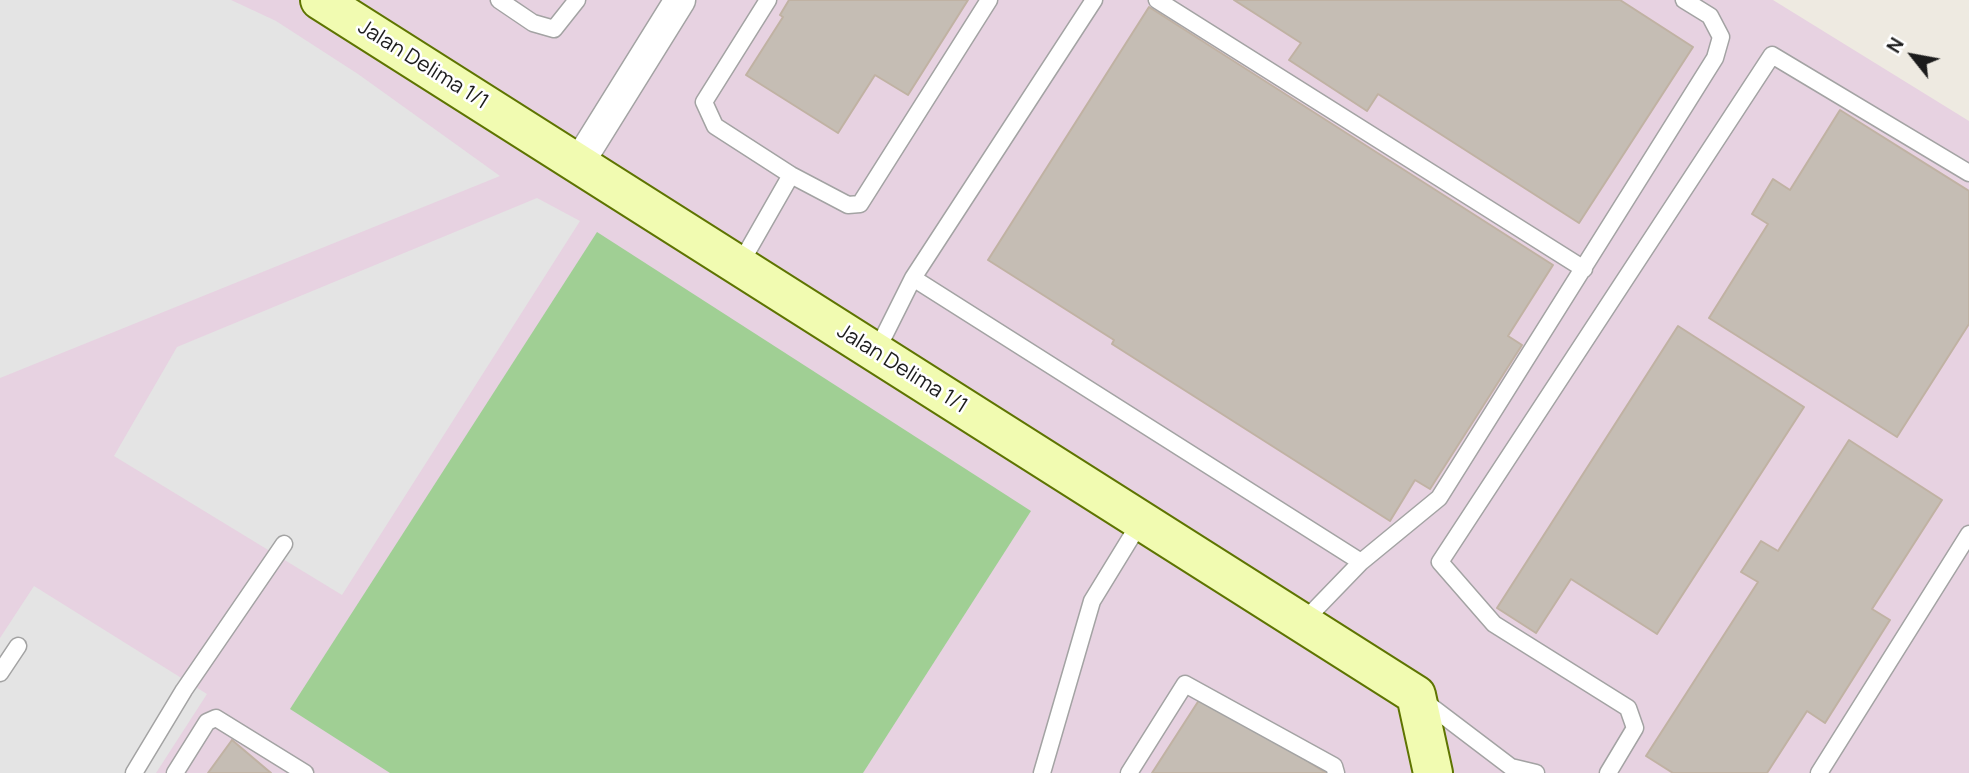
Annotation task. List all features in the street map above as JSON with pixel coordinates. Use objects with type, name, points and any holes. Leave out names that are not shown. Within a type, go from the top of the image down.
[{"type":"street","name":"Jalan Delima 1/1","points":[[320,0],[1416,695]]},
{"type":"street","points":[[578,164],[680,0]]},
{"type":"street","points":[[1416,695],[1433,773]]},
{"type":"lane","points":[[499,0],[533,23],[554,29],[577,0]]},
{"type":"lane","points":[[768,0],[704,102],[715,126],[791,175],[848,205],[860,204],[989,0]]},
{"type":"lane","points":[[876,352],[913,278],[1094,0]]},
{"type":"lane","points":[[1157,0],[1584,269]]},
{"type":"lane","points":[[1302,623],[1362,562],[1439,498],[1715,58],[1721,37],[1710,16],[1684,0]]},
{"type":"lane","points":[[1608,773],[1634,728],[1628,708],[1494,624],[1440,562],[1772,55],[1969,173]]},
{"type":"lane","points":[[739,266],[791,175]]},
{"type":"lane","points":[[913,278],[1362,562]]},
{"type":"lane","points":[[1042,773],[1092,601],[1141,521]]},
{"type":"lane","points":[[1819,773],[1969,534]]},
{"type":"lane","points":[[134,773],[184,690],[284,544]]},
{"type":"lane","points":[[0,673],[18,646]]},
{"type":"lane","points":[[1129,773],[1185,684],[1334,766],[1336,773]]},
{"type":"lane","points":[[1416,695],[1508,770],[1536,773]]},
{"type":"lane","points":[[175,773],[207,722],[216,718],[305,773]]},
{"type":"shaded area","points":[[0,0],[1773,0],[1969,121],[1969,773],[0,773]]},
{"type":"shaded area","points":[[0,0],[231,0],[276,21],[358,74],[500,176],[0,378]]},
{"type":"shaded area","points":[[537,198],[580,221],[342,595],[114,456],[177,347]]},
{"type":"shaded area","points":[[34,586],[207,694],[156,773],[0,773],[0,638]]},
{"type":"green space","points":[[597,232],[1031,511],[863,773],[390,773],[290,709]]},
{"type":"building","points":[[789,0],[968,0],[908,95],[875,75],[838,133],[746,75],[783,17],[780,15]]},
{"type":"building","points":[[1234,0],[1620,0],[1693,47],[1579,223],[1378,94],[1367,111],[1289,60],[1301,43]]},
{"type":"building","points":[[1149,7],[1553,265],[1508,336],[1522,345],[1430,489],[1415,480],[1390,521],[1112,344],[1114,340],[988,260]]},
{"type":"building","points":[[1840,110],[1969,191],[1969,324],[1897,437],[1709,318],[1768,224],[1752,214],[1773,179],[1790,190]]},
{"type":"building","points":[[1678,326],[1804,407],[1657,634],[1571,579],[1536,633],[1497,608]]},
{"type":"building","points":[[1849,440],[1942,500],[1872,609],[1890,620],[1825,723],[1807,711],[1767,773],[1673,773],[1646,756],[1758,582],[1741,572],[1761,541],[1778,551]]},
{"type":"building","points":[[1203,694],[1326,773],[1152,773]]},
{"type":"building","points":[[232,740],[271,773],[208,773]]}]
